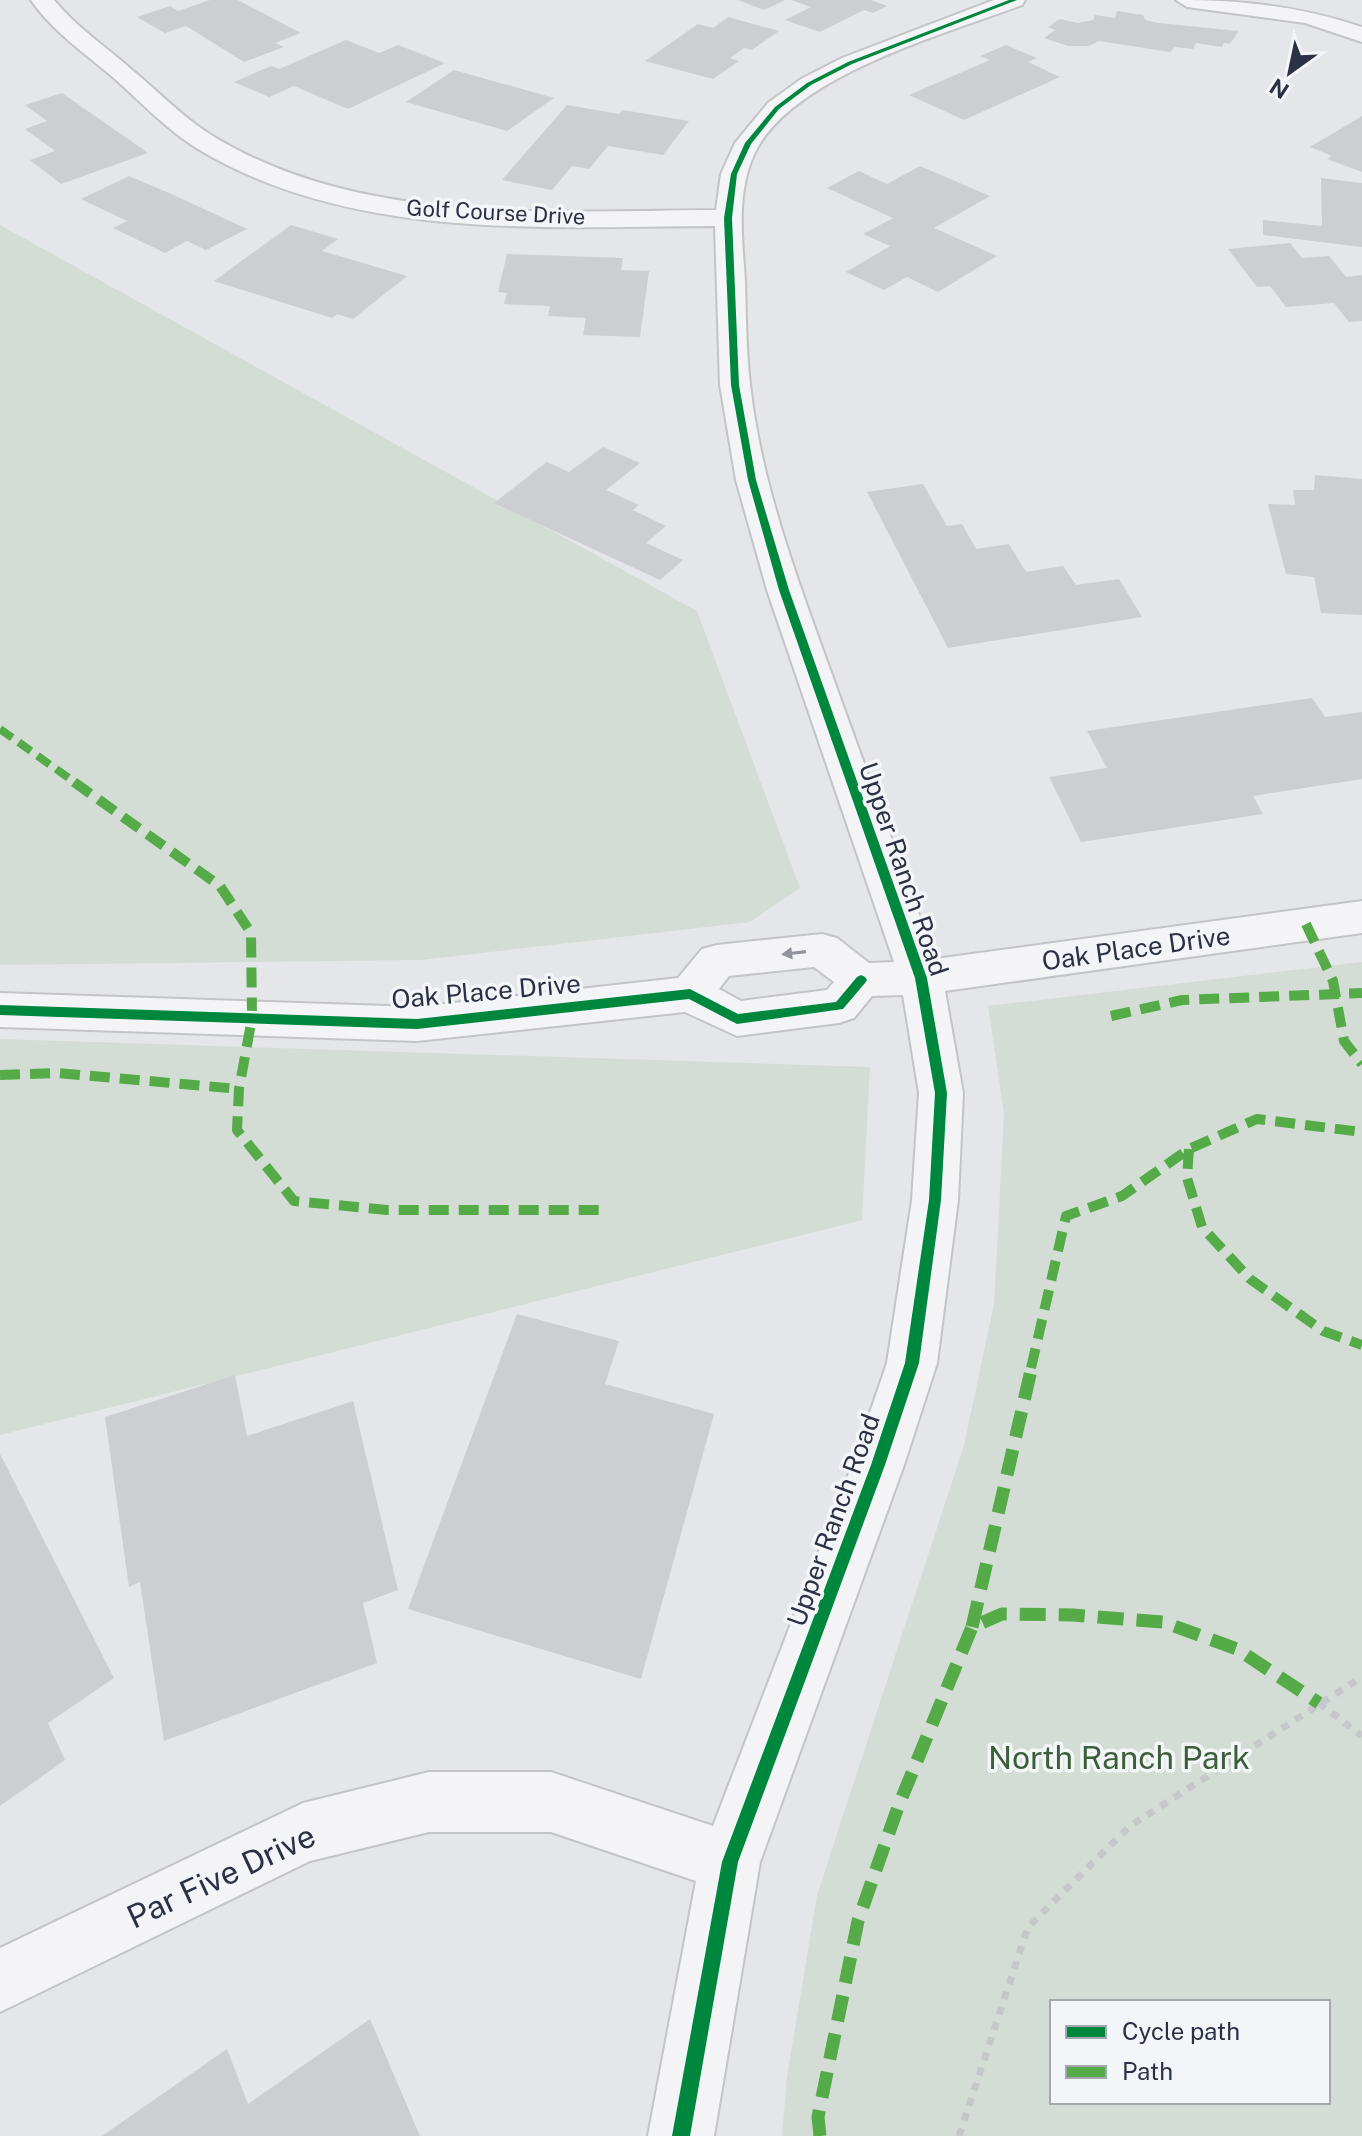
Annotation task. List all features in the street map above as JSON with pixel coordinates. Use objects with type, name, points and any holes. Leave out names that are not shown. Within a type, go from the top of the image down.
[{"type":"street","name":"Golf Course Drive","points":[[42,0],[179,123],[208,145],[255,169],[316,189],[382,205],[487,215],[728,218]]},
{"type":"street","name":"Upper Ranch Road","points":[[681,2136],[730,1862],[878,1465],[912,1363],[935,1200],[941,1093],[921,978],[784,590],[752,480],[735,385],[728,218],[734,174],[748,143],[777,108],[809,84],[850,63],[1014,0]]},
{"type":"street","points":[[1187,0],[1309,17],[1362,35]]},
{"type":"street","name":"Oak Place Drive","points":[[861,980],[921,978],[1362,917]]},
{"type":"street","points":[[822,950],[861,980],[839,1006],[737,1019],[690,994],[717,961],[822,950]]},
{"type":"street","name":"Oak Place Drive","points":[[0,1010],[417,1024],[690,994]]},
{"type":"street","name":"Par Five Drive","points":[[0,1981],[303,1833],[429,1802],[551,1802],[730,1862]]},
{"type":"path","points":[[959,2136],[1028,1927],[1130,1826],[1362,1677]]},
{"type":"path","points":[[1319,1703],[1362,1736]]},
{"type":"green space","points":[[0,225],[697,611],[800,888],[750,922],[422,960],[0,965]]},
{"type":"green space","name":"North Ranch Park","points":[[1362,962],[1362,2136],[782,2136],[787,2076],[817,1895],[964,1445],[994,1304],[1004,1114],[988,1006]]},
{"type":"green space","points":[[0,1039],[870,1067],[862,1220],[0,1435]]},
{"type":"building","points":[[210,0],[238,0],[301,33],[275,43],[284,47],[244,62],[186,26],[165,33],[137,17],[170,6],[178,11]]},
{"type":"building","points":[[738,0],[785,0],[764,10]]},
{"type":"building","points":[[791,0],[871,0],[887,6],[873,13],[864,10],[820,32],[785,20],[811,7]]},
{"type":"building","points":[[1117,11],[1143,15],[1145,20],[1159,23],[1239,31],[1230,44],[1224,43],[1222,47],[1196,43],[1193,49],[1175,47],[1170,52],[1099,41],[1089,46],[1068,46],[1044,38],[1055,30],[1048,27],[1060,19],[1078,23],[1093,20],[1095,15],[1115,18]]},
{"type":"building","points":[[728,17],[779,31],[752,50],[744,48],[730,58],[739,61],[713,79],[645,61],[698,24],[713,28]]},
{"type":"building","points":[[346,40],[379,53],[398,45],[445,63],[348,109],[294,86],[269,97],[234,82],[271,66],[279,69]]},
{"type":"building","points":[[1006,45],[1037,58],[1028,62],[1060,77],[964,120],[909,95],[990,60],[980,56]]},
{"type":"building","points":[[454,70],[554,98],[507,131],[406,102]]},
{"type":"building","points":[[62,93],[148,153],[61,184],[30,160],[55,151],[25,129],[47,121],[25,105]]},
{"type":"building","points":[[567,105],[689,121],[663,155],[608,146],[589,169],[572,166],[552,190],[502,180]]},
{"type":"building","points":[[1362,116],[1362,172],[1327,159],[1332,156],[1310,147]]},
{"type":"building","points":[[920,166],[990,196],[934,228],[997,256],[938,292],[907,277],[884,290],[846,272],[890,246],[863,234],[893,218],[827,188],[859,171],[887,184]]},
{"type":"building","points":[[129,176],[247,229],[206,250],[187,241],[165,253],[113,228],[127,221],[81,199]]},
{"type":"building","points":[[1321,178],[1362,183],[1362,247],[1263,235],[1263,220],[1322,226]]},
{"type":"building","points":[[291,225],[338,239],[322,251],[407,276],[353,319],[337,314],[332,318],[214,281]]},
{"type":"building","points":[[1290,243],[1302,258],[1329,256],[1346,277],[1362,275],[1362,321],[1349,322],[1334,303],[1286,307],[1270,286],[1257,287],[1228,249]]},
{"type":"building","points":[[507,254],[623,258],[621,270],[649,271],[640,337],[583,335],[586,318],[548,316],[550,306],[504,304],[507,293],[498,292]]},
{"type":"building","points":[[603,447],[640,463],[606,490],[639,505],[633,510],[666,526],[646,543],[683,560],[660,580],[494,503],[547,462],[569,472]]},
{"type":"building","points":[[1315,475],[1362,479],[1362,615],[1321,613],[1314,577],[1286,574],[1268,504],[1295,505],[1293,490],[1314,490]]},
{"type":"building","points":[[923,484],[947,526],[962,524],[976,549],[1009,544],[1026,572],[1063,566],[1076,585],[1119,579],[1142,617],[948,648],[867,492]]},
{"type":"building","points":[[1312,698],[1325,717],[1362,712],[1362,779],[1253,796],[1263,814],[1081,842],[1049,777],[1107,768],[1087,731]]},
{"type":"building","points":[[517,1314],[619,1341],[605,1384],[714,1414],[641,1679],[408,1609]]},
{"type":"building","points":[[235,1375],[247,1436],[353,1401],[398,1590],[363,1603],[377,1663],[164,1741],[140,1582],[129,1587],[105,1417]]},
{"type":"building","points":[[0,1454],[114,1678],[48,1723],[65,1760],[0,1806]]},
{"type":"building","points":[[370,2019],[420,2136],[102,2136],[227,2049],[248,2104]]},
{"type":"marked path","points":[[0,729],[220,886],[251,933],[252,1018],[239,1089],[237,1130],[294,1201],[387,1210],[601,1210]]},
{"type":"marked path","points":[[1306,924],[1333,981],[1344,1041],[1362,1064]]},
{"type":"marked path","points":[[1111,1016],[1182,1000],[1362,993]]},
{"type":"marked path","points":[[0,1075],[58,1073],[239,1089]]},
{"type":"marked path","points":[[972,1627],[1066,1216],[1122,1196],[1189,1149],[1257,1119],[1362,1132]]},
{"type":"marked path","points":[[1189,1149],[1187,1178],[1202,1227],[1250,1279],[1323,1331],[1362,1345]]},
{"type":"marked path","points":[[820,2136],[818,2117],[858,1921],[898,1807],[972,1627],[1002,1614],[1073,1615],[1163,1622],[1237,1649],[1319,1703]]},
{"type":"cycle path","points":[[681,2136],[730,1862],[878,1465],[912,1363],[935,1200],[941,1093],[921,978],[784,590],[752,480],[735,385],[728,218],[734,174],[748,143],[777,108],[809,84],[850,63],[1014,0]]},
{"type":"cycle path","points":[[0,1010],[417,1024],[690,994],[737,1019],[839,1006],[861,980]]}]
